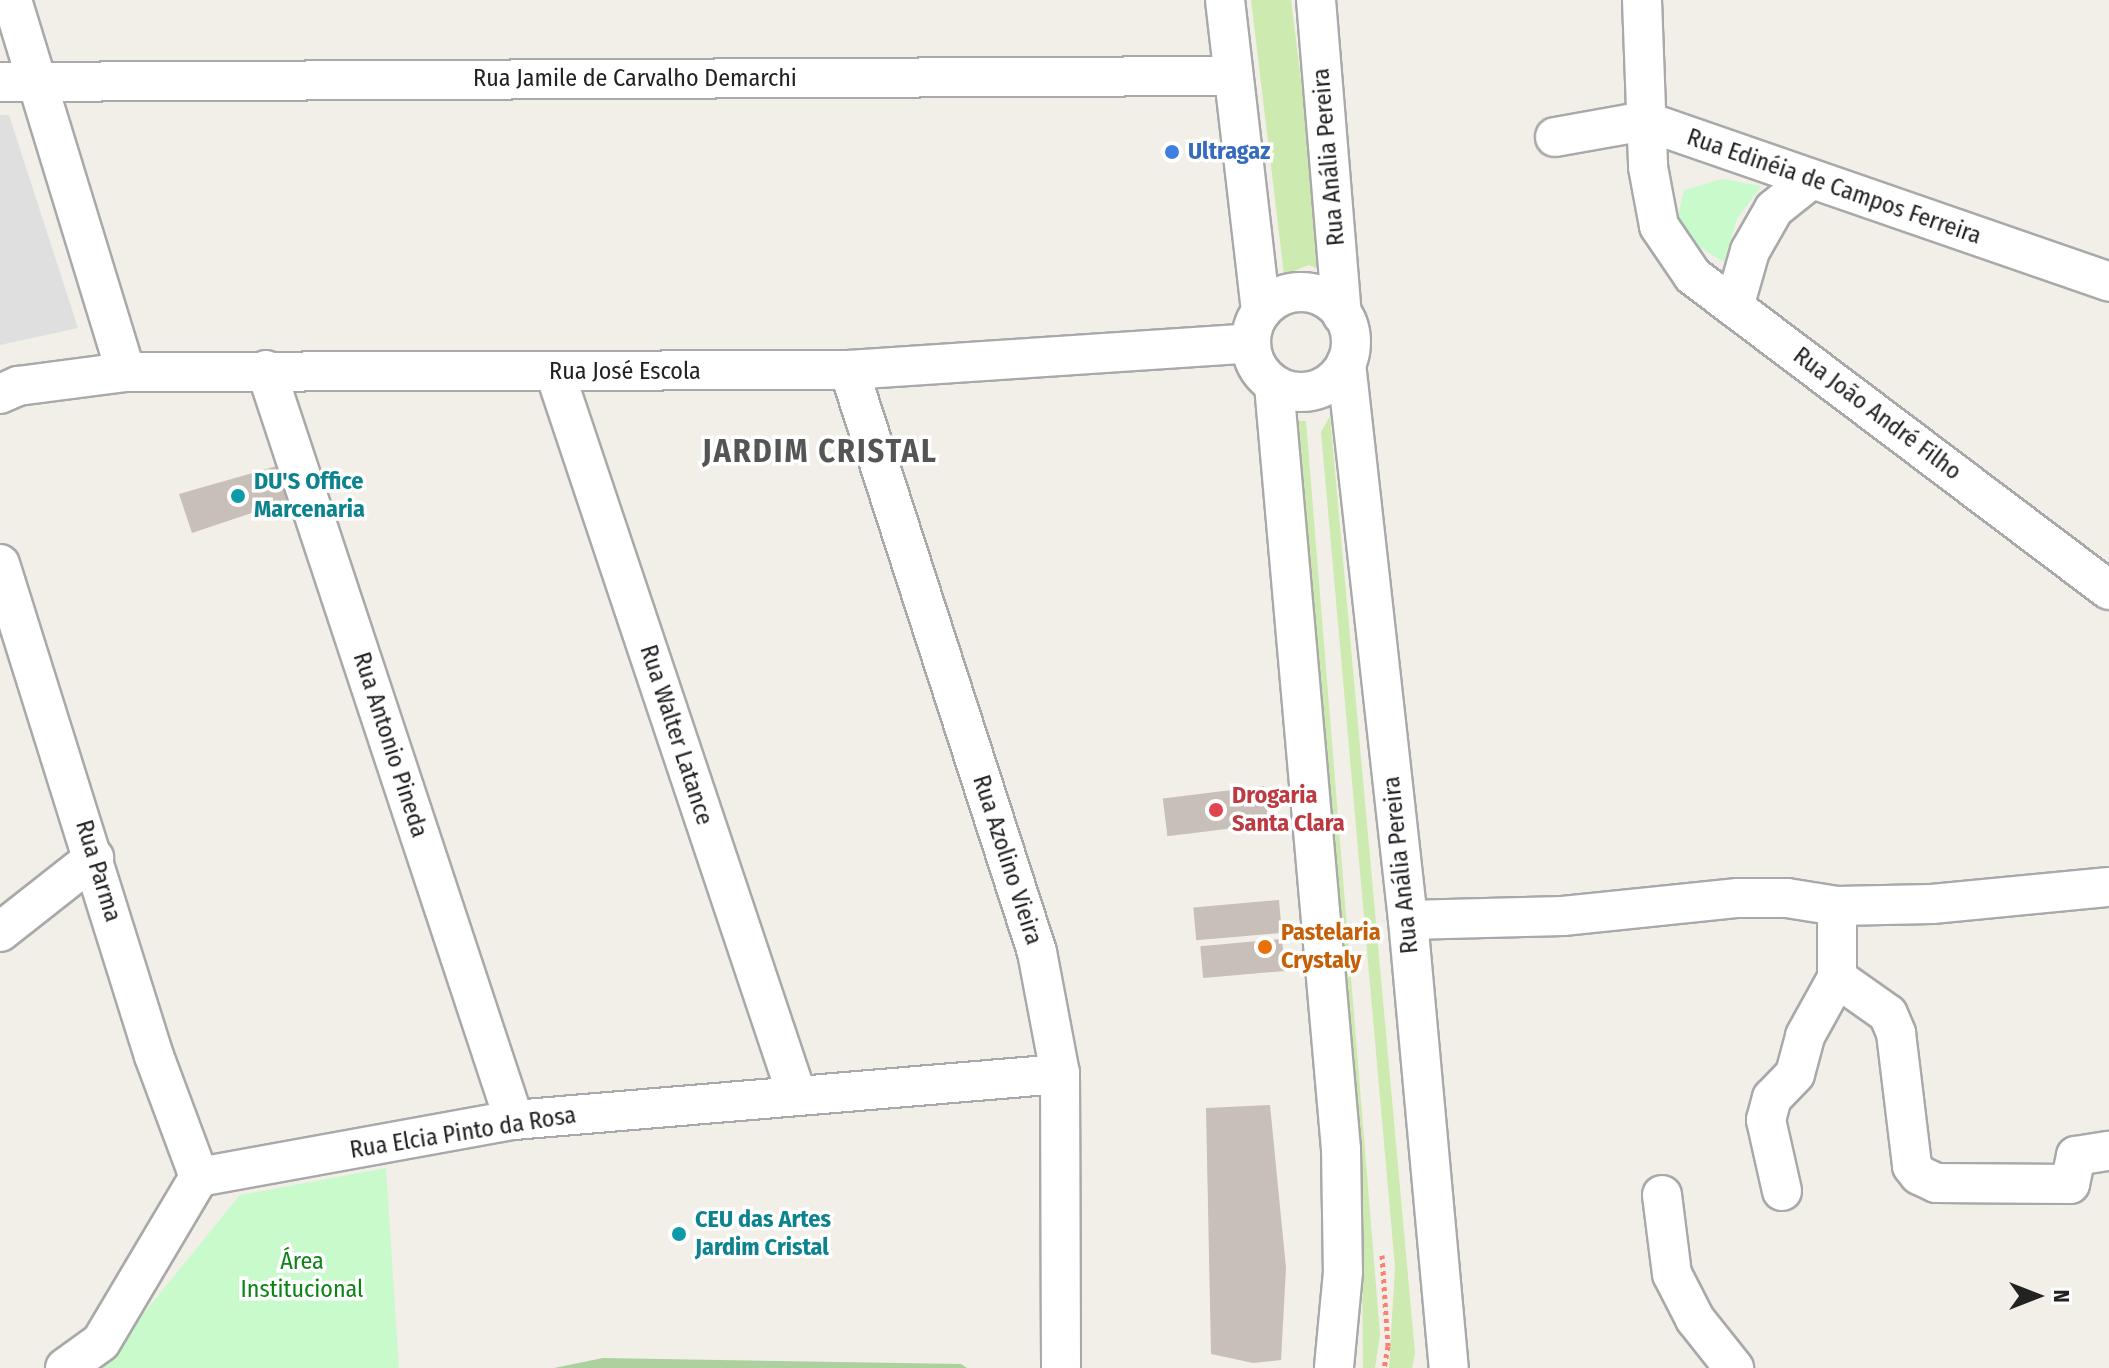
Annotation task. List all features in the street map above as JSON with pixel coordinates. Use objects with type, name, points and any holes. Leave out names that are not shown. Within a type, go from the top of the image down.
[{"type":"street","points":[[12,0],[126,372]]},
{"type":"street","points":[[1225,0],[1231,76],[1256,328],[1262,373],[1274,385],[1298,392],[1323,387],[1346,363],[1351,347],[1342,315],[1318,295],[1302,292],[1272,301],[1256,328]]},
{"type":"street","name":"Rua Anália Pereira","points":[[1316,0],[1342,315]]},
{"type":"street","points":[[1555,137],[1645,121],[1642,0]]},
{"type":"street","name":"Rua Jamile de Carvalho Demarchi","points":[[0,82],[1231,76]]},
{"type":"street","name":"Rua Edinéia de Campos Ferreira","points":[[1645,121],[1809,181],[2109,282]]},
{"type":"street","name":"Rua João André Filho","points":[[1645,121],[1659,226],[1693,276],[2109,590]]},
{"type":"street","points":[[1734,307],[1750,251],[1774,209],[1809,181]]},
{"type":"street","name":"Rua José Escola","points":[[0,394],[18,386],[126,372],[849,370],[1256,328]]},
{"type":"street","name":"Rua Anália Pereira","points":[[1346,363],[1408,920],[1449,1368]]},
{"type":"street","name":"Rua Antonio Pineda","points":[[266,370],[514,1120]]},
{"type":"street","name":"Rua Azolino Vieira","points":[[849,370],[1037,952],[1060,1074],[1061,1368]]},
{"type":"street","name":"Rua Walter Latance","points":[[555,373],[797,1096]]},
{"type":"street","points":[[1274,385],[1341,1149],[1343,1272],[1334,1368]]},
{"type":"street","name":"Rua Parma","points":[[0,564],[154,1056],[199,1177]]},
{"type":"street","points":[[0,932],[94,858]]},
{"type":"street","points":[[1408,920],[1563,916],[1738,898],[1787,898],[1837,906],[1932,904],[2109,887]]},
{"type":"street","points":[[1782,1191],[1766,1120],[1772,1098],[1795,1074],[1805,1036],[1837,978],[1837,906]]},
{"type":"street","points":[[1837,978],[1888,1014],[1896,1033],[1912,1166],[1919,1175],[1936,1183],[2070,1184],[2076,1156],[2109,1151]]},
{"type":"street","name":"Rua Elcia Pinto da Rosa","points":[[199,1177],[514,1120],[1060,1074]]},
{"type":"street","points":[[65,1368],[101,1342],[199,1177]]},
{"type":"street","points":[[1662,1195],[1672,1274],[1695,1319],[1734,1368]]},
{"type":"shaded area","points":[[0,115],[9,115],[78,328],[0,345]]},
{"type":"green space","points":[[1251,0],[1291,0],[1325,272],[1309,265],[1284,275]]},
{"type":"green space","points":[[1722,179],[1761,186],[1737,219],[1724,262],[1688,240],[1678,215],[1684,190]]},
{"type":"green space","points":[[1330,416],[1415,1353],[1412,1368],[1389,1368],[1395,1267],[1321,432]]},
{"type":"green space","points":[[1295,421],[1306,421],[1380,1335],[1375,1368],[1363,1368],[1361,1167]]},
{"type":"green space","name":"Área Institucional","points":[[386,1168],[399,1368],[99,1368],[240,1195]]},
{"type":"green space","points":[[603,1358],[961,1364],[967,1368],[554,1368]]},
{"type":"building","name":"DU'S Office Marcenaria","points":[[287,463],[296,498],[192,533],[179,494]]},
{"type":"building","points":[[1264,786],[1269,824],[1167,836],[1163,798]]},
{"type":"building","points":[[1279,900],[1282,933],[1196,940],[1193,907]]},
{"type":"building","points":[[1282,939],[1285,971],[1203,978],[1200,946]]},
{"type":"building","points":[[1270,1105],[1286,1268],[1281,1360],[1253,1363],[1211,1354],[1206,1108]]},
{"type":"place","name":"Ultragaz","points":[[1172,152]]},
{"type":"place","name":"DU'S Office Marcenaria","points":[[238,496]]},
{"type":"place","name":"Drogaria Santa Clara","points":[[1216,810]]},
{"type":"place","name":"Pastelaria Crystaly","points":[[1265,947]]},
{"type":"place","name":"CEU das Artes Jardim Cristal","points":[[679,1234]]},
{"type":"district","name":"JARDIM CRISTAL","points":[[820,451]]}]
